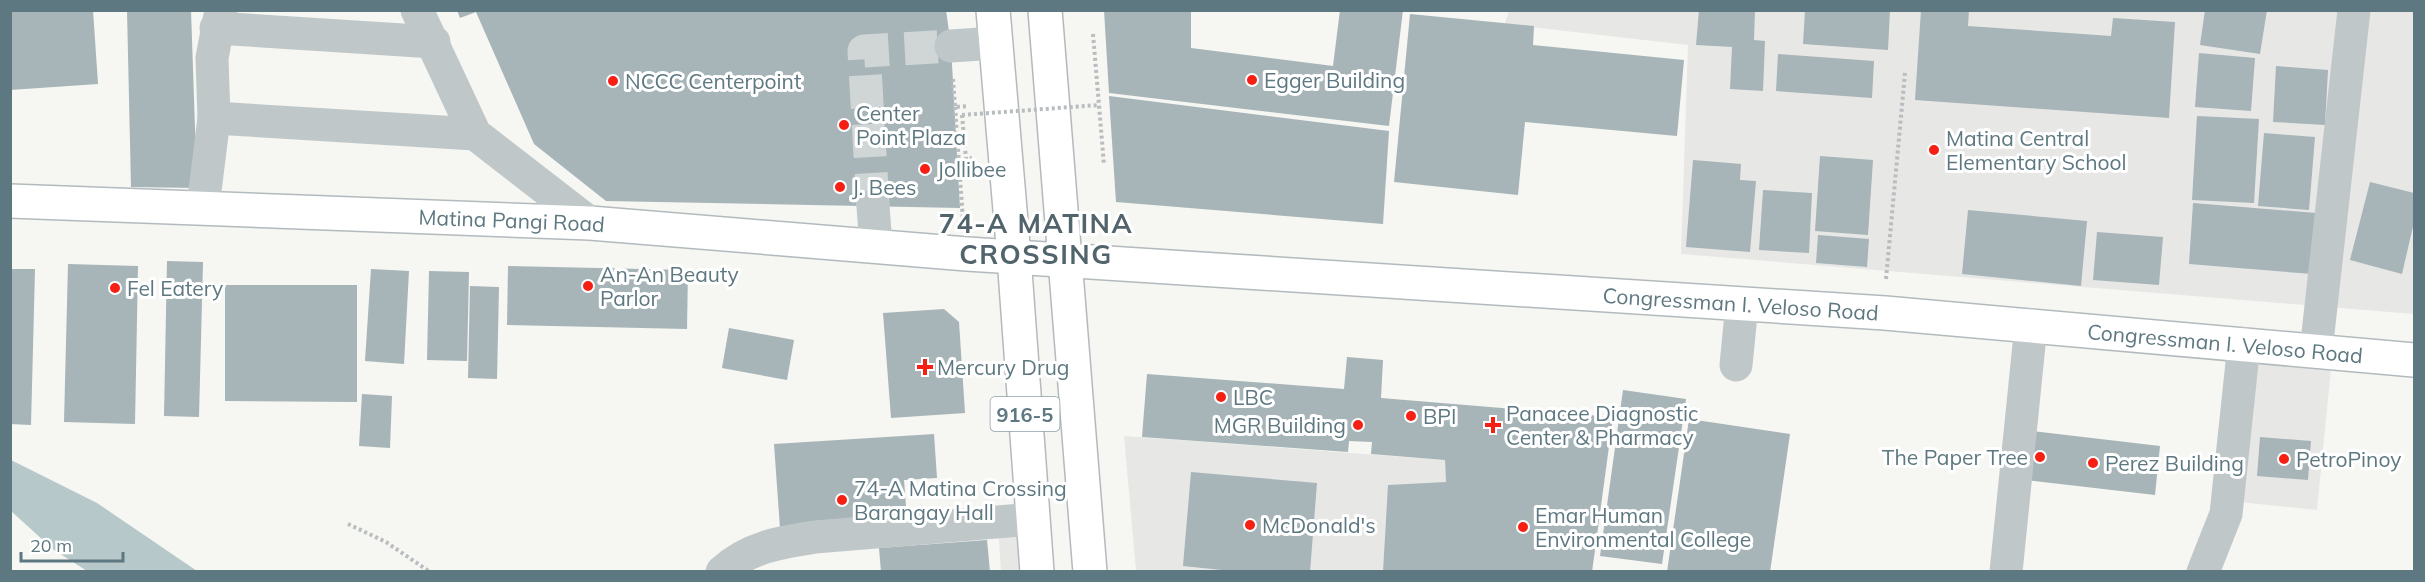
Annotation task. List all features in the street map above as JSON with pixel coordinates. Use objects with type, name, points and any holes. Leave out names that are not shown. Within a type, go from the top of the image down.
[{"type":"main road","name":"916-5","points":[[993,10],[1037,572]]},
{"type":"main road","name":"916-5","points":[[1045,10],[1090,572]]},
{"type":"main road","name":"Matina Pangi Road","points":[[10,201],[590,223],[1014,257]]},
{"type":"main road","name":"Congressman I. Veloso Road","points":[[1014,257],[1885,313],[2415,360]]},
{"type":"lane","points":[[417,10],[434,42],[475,134],[590,223]]},
{"type":"lane","points":[[2316,351],[2354,10]]},
{"type":"lane","points":[[203,207],[214,118],[212,58],[218,19],[434,42]]},
{"type":"lane","points":[[951,46],[996,43]]},
{"type":"lane","points":[[214,118],[475,134]]},
{"type":"lane","points":[[873,206],[876,246]]},
{"type":"lane","points":[[1736,365],[1742,304]]},
{"type":"lane","points":[[2006,572],[2031,325]]},
{"type":"lane","points":[[2203,572],[2226,514],[2244,344]]},
{"type":"lane","points":[[723,572],[732,562],[754,550],[781,542],[1033,519]]},
{"type":"path","points":[[1093,34],[1104,165]]},
{"type":"path","points":[[1886,272],[1905,73]]},
{"type":"path","points":[[962,115],[1099,105]]},
{"type":"path","points":[[955,107],[967,254]]},
{"type":"path","points":[[348,524],[386,542],[430,572]]},
{"type":"shaded area","name":"Matina Central Elementary School","points":[[1509,10],[2414,11],[2414,314],[1681,254],[1688,45],[1505,24]]},
{"type":"shaded area","points":[[2253,363],[2331,369],[2317,510],[2239,502]]},
{"type":"shaded area","points":[[1124,436],[1445,460],[1451,571],[1136,571]]},
{"type":"shaded area","points":[[11,460],[97,503],[197,571],[87,571],[54,550],[11,511]]},
{"type":"shaded area","points":[[1017,524],[1019,571],[1001,571],[998,525]]},
{"type":"building","points":[[10,10],[93,10],[98,84],[10,90]]},
{"type":"building","points":[[127,10],[191,10],[197,188],[131,187]]},
{"type":"building","points":[[457,10],[946,10],[951,46],[960,208],[606,201],[534,144],[476,12],[460,18]]},
{"type":"building","name":"Egger Building","points":[[1104,10],[1191,10],[1191,48],[1333,66],[1340,10],[1403,10],[1389,126],[1109,93]]},
{"type":"building","points":[[1699,10],[1755,10],[1754,40],[1765,41],[1763,91],[1730,89],[1732,47],[1696,45]]},
{"type":"building","points":[[1805,10],[1890,10],[1888,50],[1803,44]]},
{"type":"building","points":[[1921,10],[1969,10],[1968,26],[2111,36],[2113,18],[2175,22],[2169,118],[1915,100]]},
{"type":"building","points":[[2205,10],[2267,10],[2260,54],[2200,45]]},
{"type":"building","points":[[1410,14],[1534,26],[1533,45],[1684,60],[1677,136],[1525,122],[1518,195],[1394,182]]},
{"type":"building","points":[[2199,53],[2255,58],[2251,111],[2195,107]]},
{"type":"building","points":[[1778,54],[1874,61],[1872,98],[1776,91]]},
{"type":"building","points":[[2276,66],[2328,70],[2325,125],[2273,122]]},
{"type":"building","points":[[1109,96],[1389,131],[1383,224],[1116,202]]},
{"type":"building","points":[[2197,116],[2259,119],[2254,203],[2192,200]]},
{"type":"building","points":[[2264,133],[2315,137],[2309,210],[2258,206]]},
{"type":"building","points":[[1820,156],[1873,160],[1868,235],[1815,231]]},
{"type":"building","points":[[1693,160],[1741,164],[1740,180],[1756,181],[1750,252],[1686,247]]},
{"type":"building","points":[[2370,182],[2414,193],[2414,222],[2402,274],[2350,260]]},
{"type":"building","points":[[1763,190],[1812,193],[1809,253],[1759,250]]},
{"type":"building","points":[[2193,203],[2316,213],[2312,274],[2189,264]]},
{"type":"building","points":[[1968,210],[2087,221],[2081,286],[1962,274]]},
{"type":"building","points":[[2097,232],[2163,237],[2159,285],[2093,280]]},
{"type":"building","points":[[1818,235],[1869,239],[1867,267],[1816,263]]},
{"type":"building","points":[[167,261],[203,262],[199,417],[164,416]]},
{"type":"building","points":[[68,264],[138,266],[135,424],[64,422]]},
{"type":"building","points":[[508,266],[688,270],[687,329],[507,325]]},
{"type":"building","points":[[10,269],[35,269],[31,425],[10,424]]},
{"type":"building","points":[[371,269],[409,271],[404,364],[365,361]]},
{"type":"building","points":[[429,271],[469,272],[467,361],[427,360]]},
{"type":"building","points":[[225,285],[357,285],[357,402],[225,401]]},
{"type":"building","points":[[470,286],[499,287],[497,379],[468,378]]},
{"type":"building","name":"Mercury Drug","points":[[944,309],[959,322],[965,413],[891,418],[883,313]]},
{"type":"building","points":[[729,328],[794,340],[787,380],[722,368]]},
{"type":"building","points":[[1347,357],[1383,360],[1381,398],[1613,417],[1592,572],[1383,572],[1388,485],[1446,482],[1445,460],[1371,454],[1372,442],[1349,441],[1348,452],[1142,437],[1147,374],[1344,389]]},
{"type":"building","points":[[1623,390],[1686,399],[1662,564],[1600,556]]},
{"type":"building","points":[[362,394],[392,396],[390,448],[359,446]]},
{"type":"building","points":[[1689,419],[1790,434],[1770,572],[1667,572]]},
{"type":"building","name":"Perez Building","points":[[2031,431],[2160,446],[2155,495],[2026,480]]},
{"type":"building","name":"74-A Matina Crossing Barangay Hall","points":[[934,434],[937,478],[904,480],[907,520],[780,528],[774,444]]},
{"type":"building","name":"PetroPinoy","points":[[2260,437],[2311,441],[2308,480],[2257,476]]},
{"type":"building","name":"McDonald's","points":[[1191,472],[1317,483],[1310,572],[1241,572],[1183,566]]},
{"type":"building","points":[[987,540],[990,572],[881,572],[879,548]]},
{"type":"tunnel","points":[[873,206],[864,51],[951,46]]},
{"type":"place","name":"Egger Building","points":[[1252,80]]},
{"type":"place","name":"NCCC Centerpoint","points":[[613,81]]},
{"type":"place","name":"Center Point Plaza","points":[[844,125]]},
{"type":"place","name":"Matina Central Elementary School","points":[[1934,150]]},
{"type":"place","name":"Jollibee","points":[[925,169]]},
{"type":"place","name":"J. Bees","points":[[840,187]]},
{"type":"place","name":"An-An Beauty Parlor","points":[[588,286]]},
{"type":"place","name":"Fel Eatery","points":[[115,288]]},
{"type":"place","name":"Mercury Drug","points":[[925,367]]},
{"type":"place","name":"LBC","points":[[1221,397]]},
{"type":"place","name":"BPI","points":[[1411,416]]},
{"type":"place","name":"MGR Building","points":[[1358,425]]},
{"type":"place","name":"Panacee Diagnostic Center & Pharmacy","points":[[1493,425]]},
{"type":"place","name":"The Paper Tree","points":[[2040,457]]},
{"type":"place","name":"PetroPinoy","points":[[2284,459]]},
{"type":"place","name":"Perez Building","points":[[2093,463]]},
{"type":"place","name":"74-A Matina Crossing Barangay Hall","points":[[842,500]]},
{"type":"place","name":"McDonald's","points":[[1250,525]]},
{"type":"place","name":"Emar Human Environmental College","points":[[1523,527]]},
{"type":"district","name":"74-A MATINA CROSSING","points":[[1036,238]]}]
